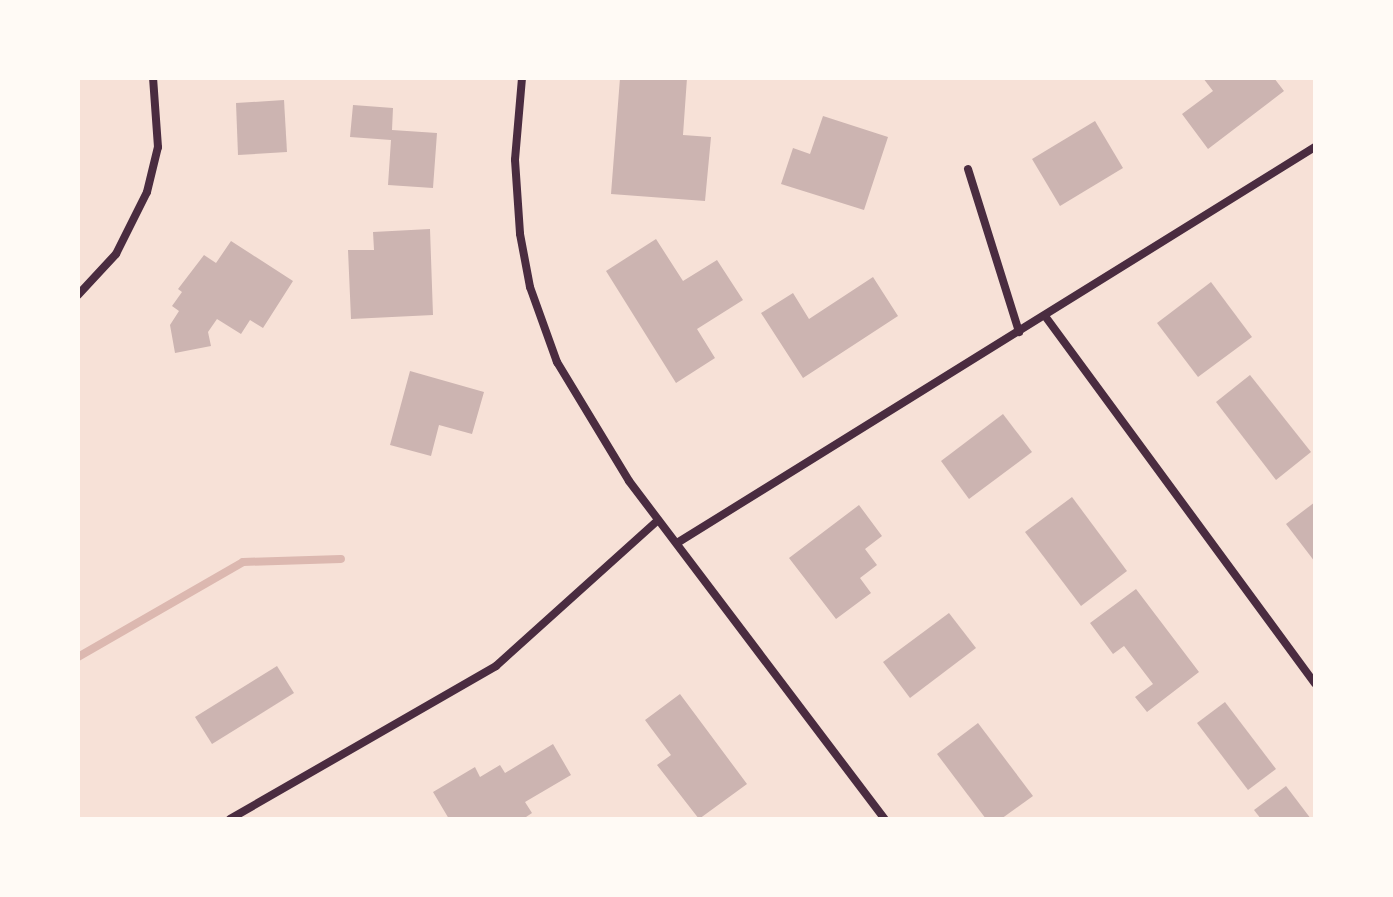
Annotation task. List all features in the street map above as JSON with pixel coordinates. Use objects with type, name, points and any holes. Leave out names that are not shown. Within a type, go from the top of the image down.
[{"type":"street","points":[[78,295],[116,254],[147,192],[158,147],[153,78]]},
{"type":"street","points":[[522,78],[515,181],[520,234],[537,312],[584,411],[658,520],[885,819]]},
{"type":"street","points":[[677,543],[1315,147]]},
{"type":"street","points":[[968,169],[1019,332]]},
{"type":"street","points":[[1045,316],[1315,683]]},
{"type":"street","points":[[230,819],[507,659],[658,520]]},
{"type":"building","points":[[620,78],[687,78],[683,135],[711,137],[705,201],[611,194]]},
{"type":"building","points":[[1203,78],[1274,78],[1284,91],[1208,149],[1182,114],[1213,91]]},
{"type":"building","points":[[284,100],[287,152],[238,155],[236,103]]},
{"type":"building","points":[[353,105],[393,108],[392,130],[437,133],[433,188],[388,185],[391,140],[350,137]]},
{"type":"building","points":[[823,116],[888,137],[864,210],[781,184],[793,148],[810,154]]},
{"type":"building","points":[[1095,121],[1123,168],[1060,206],[1032,159]]},
{"type":"building","points":[[430,229],[433,315],[351,319],[348,250],[374,250],[373,232]]},
{"type":"building","points":[[656,239],[683,281],[717,260],[743,300],[697,329],[715,358],[676,383],[606,271]]},
{"type":"building","points":[[231,241],[293,281],[263,328],[250,320],[241,334],[217,319],[208,332],[211,346],[175,353],[170,325],[179,311],[172,306],[182,292],[178,289],[204,255],[216,263]]},
{"type":"building","points":[[873,277],[898,316],[803,378],[761,313],[793,293],[809,319]]},
{"type":"building","points":[[1211,282],[1252,337],[1198,377],[1157,323]]},
{"type":"building","points":[[410,371],[484,392],[472,434],[439,425],[431,456],[390,445]]},
{"type":"building","points":[[1250,375],[1311,452],[1276,480],[1216,402]]},
{"type":"building","points":[[1003,414],[1032,452],[969,499],[941,461]]},
{"type":"building","points":[[1072,497],[1127,571],[1081,606],[1025,532]]},
{"type":"building","points":[[1315,502],[1315,562],[1286,524]]},
{"type":"building","points":[[859,505],[882,536],[865,549],[877,565],[860,578],[871,593],[836,619],[789,558]]},
{"type":"building","points":[[1136,589],[1199,672],[1147,712],[1135,697],[1153,684],[1124,646],[1113,654],[1090,623]]},
{"type":"building","points":[[949,613],[976,648],[910,698],[883,662]]},
{"type":"building","points":[[277,666],[294,693],[212,744],[195,717]]},
{"type":"building","points":[[680,694],[747,784],[699,819],[657,765],[671,755],[645,720]]},
{"type":"building","points":[[1225,702],[1276,769],[1248,790],[1197,723]]},
{"type":"building","points":[[978,723],[1033,796],[1001,819],[986,819],[937,754]]},
{"type":"building","points":[[553,744],[571,775],[525,802],[532,813],[523,819],[449,819],[433,792],[475,767],[480,777],[500,765],[505,773]]},
{"type":"building","points":[[1286,786],[1311,819],[1261,819],[1254,810]]},
{"type":"waterway","points":[[78,657],[243,562],[341,559]]}]
